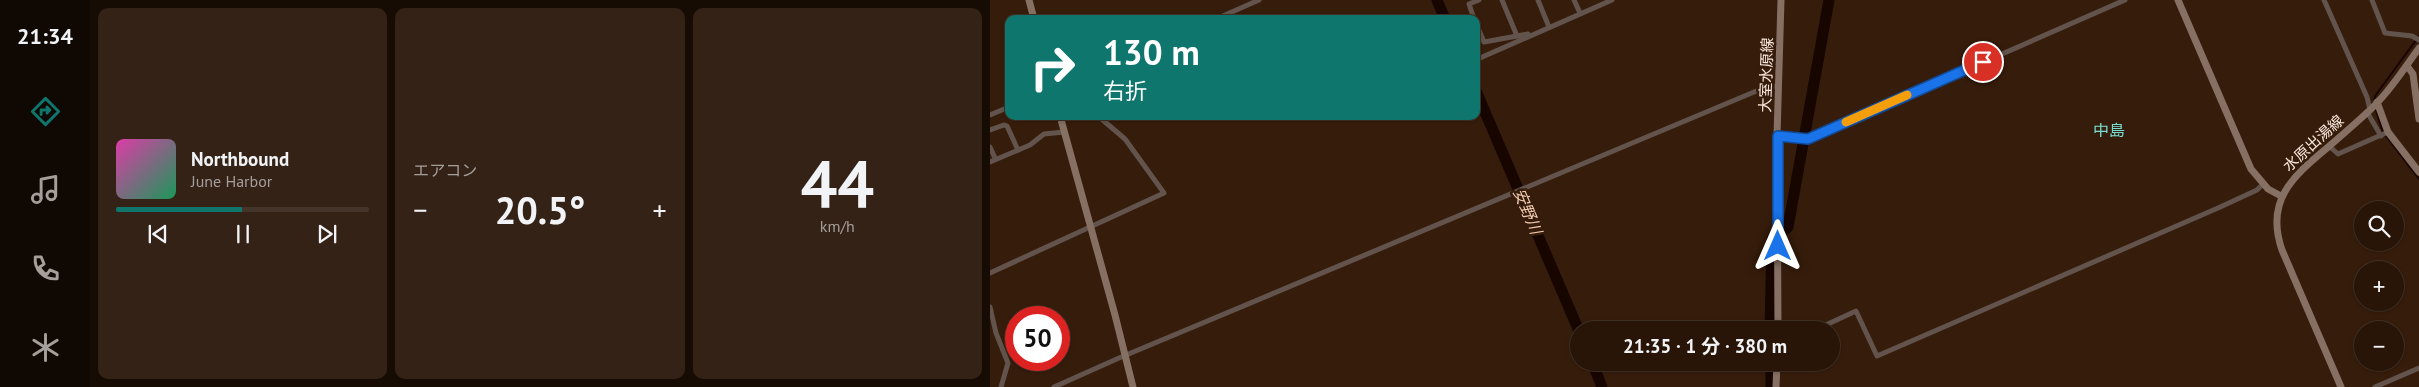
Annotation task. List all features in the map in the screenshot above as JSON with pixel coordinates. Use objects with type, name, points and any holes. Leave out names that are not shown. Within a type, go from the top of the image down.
[{"type":"main road","points":[[1029,0],[1033,15]]},
{"type":"main road","name":"大室水原線","points":[[1778,321],[1778,136],[1781,0]]},
{"type":"main road","points":[[2178,0],[2252,168],[2263,184],[2281,196]]},
{"type":"main road","name":"水原出湯線","points":[[2341,387],[2278,240],[2277,220],[2281,196],[2292,178],[2372,107],[2407,66],[2419,48]]},
{"type":"main road","points":[[2407,66],[2413,74],[2419,119]]},
{"type":"main road","points":[[2372,107],[2388,132],[2419,172]]},
{"type":"main road","points":[[1061,120],[1133,387]]},
{"type":"main road","points":[[1776,387],[1777,371]]},
{"type":"street","points":[[1225,15],[1259,0]]},
{"type":"street","points":[[1473,15],[1469,4],[1479,0]]},
{"type":"street","points":[[1502,0],[1517,36]]},
{"type":"street","points":[[1538,0],[1550,27]]},
{"type":"street","points":[[1574,0],[1580,13]]},
{"type":"street","points":[[1480,58],[1612,0]]},
{"type":"street","points":[[1778,136],[1808,139],[2125,0]]},
{"type":"street","points":[[2324,0],[2372,107],[2381,136]]},
{"type":"street","points":[[2372,0],[2385,33],[2412,36],[2419,40]]},
{"type":"street","points":[[1480,32],[1484,42],[1536,33]]},
{"type":"street","points":[[1054,387],[1508,194],[1766,87],[1779,86]]},
{"type":"street","points":[[990,114],[1005,108]]},
{"type":"street","points":[[990,273],[1164,193],[1125,138],[1103,120]]},
{"type":"street","points":[[990,130],[1004,124],[1007,126],[1018,150]]},
{"type":"street","points":[[990,162],[995,158],[1030,145],[1044,134],[1064,132]]},
{"type":"street","points":[[2329,146],[2338,154],[2388,132]]},
{"type":"street","points":[[990,147],[995,158]]},
{"type":"street","points":[[1834,321],[1856,311],[1876,356],[2218,208],[2257,190],[2263,184]]},
{"type":"street","points":[[990,307],[996,332],[1008,363],[1001,387]]},
{"type":"street","points":[[2375,387],[2419,368]]},
{"type":"waterway","name":"安野川","points":[[1437,0],[1443,15]]},
{"type":"waterway","points":[[1770,321],[1772,239],[1788,227],[1829,0]]},
{"type":"waterway","points":[[2374,103],[2375,96],[2419,36]]},
{"type":"waterway","name":"安野川","points":[[1480,100],[1575,321]]},
{"type":"waterway","points":[[2375,107],[2383,132],[2419,179]]},
{"type":"waterway","name":"安野川","points":[[1596,371],[1602,387]]},
{"type":"waterway","points":[[1771,371],[1771,387]]},
{"type":"slow traffic","points":[[1846,122],[1907,95]]},
{"type":"district","name":"中島","points":[[2109,130]]},
{"type":"route","points":[[1778,246],[1778,136],[1799,140],[1808,139],[1983,62]]}]
